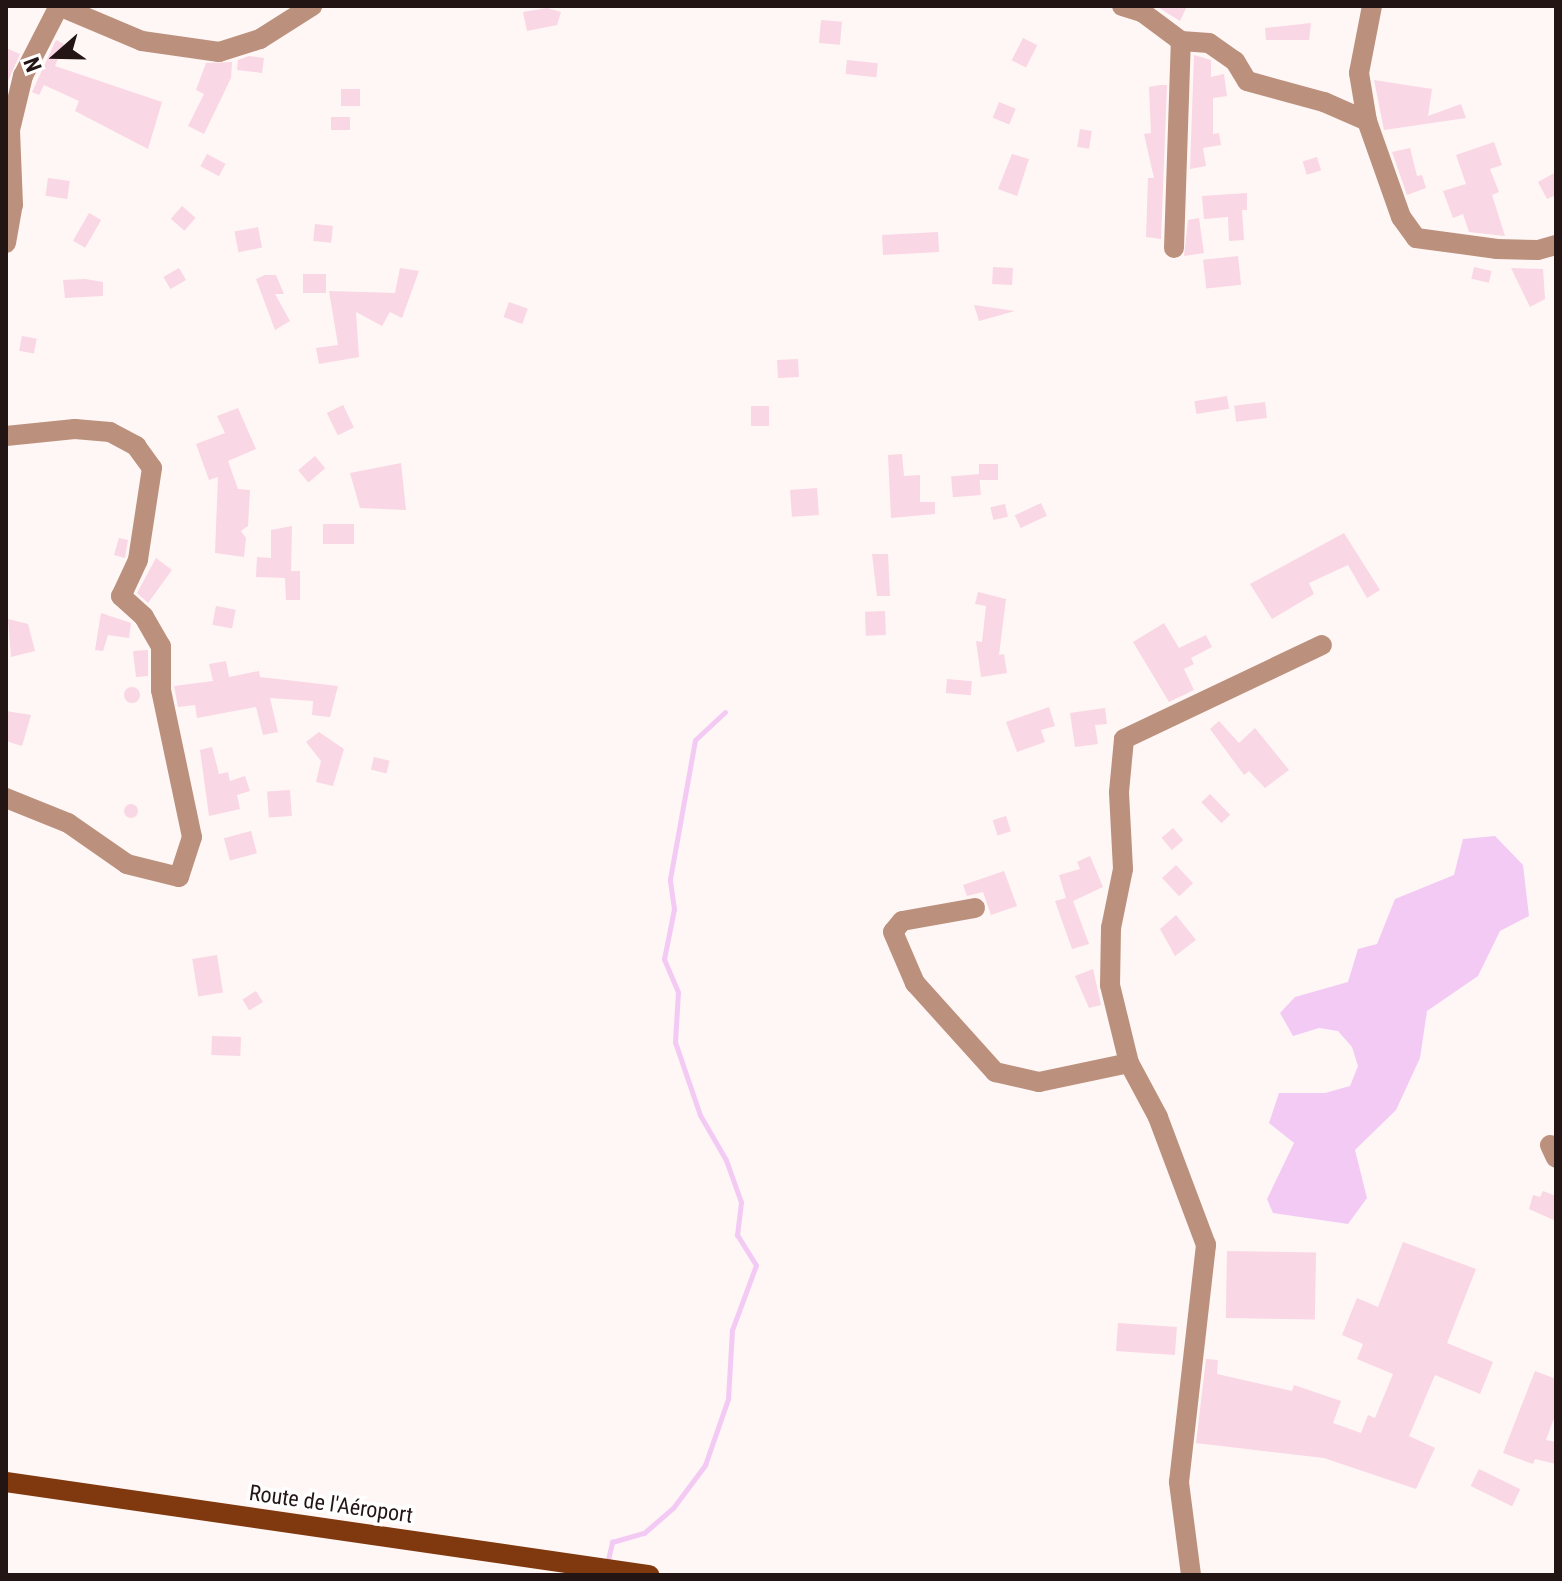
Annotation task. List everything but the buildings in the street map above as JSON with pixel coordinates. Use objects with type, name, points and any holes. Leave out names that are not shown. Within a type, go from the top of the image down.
[{"type":"main road","name":"Route de l'Aéroport","points":[[6,1482],[649,1575]]},
{"type":"street","points":[[6,243],[13,205],[8,129],[23,76],[59,6],[142,41],[219,52],[260,39],[312,6]]},
{"type":"street","points":[[1122,6],[1142,12],[1181,41],[1209,43],[1235,61],[1247,81],[1324,102],[1367,121]]},
{"type":"street","points":[[1372,6],[1359,73],[1367,121],[1401,217],[1416,238],[1497,249],[1538,250],[1556,245]]},
{"type":"street","points":[[1174,248],[1181,41]]},
{"type":"street","points":[[6,436],[75,429],[110,432],[136,446],[152,468],[138,560],[121,596],[144,617],[161,646],[161,690],[192,837],[179,877],[127,864],[68,823],[6,798]]},
{"type":"street","points":[[1191,1575],[1179,1482],[1206,1245],[1158,1117],[1129,1063],[1110,985],[1111,928],[1123,869],[1119,792],[1124,739],[1322,645]]},
{"type":"street","points":[[975,908],[902,921],[893,932],[915,983],[995,1072],[1039,1082],[1129,1063]]},
{"type":"shaded area","points":[[1495,836],[1523,865],[1529,916],[1500,931],[1478,976],[1427,1011],[1420,1058],[1396,1110],[1355,1150],[1367,1198],[1348,1224],[1273,1213],[1267,1199],[1294,1143],[1269,1123],[1279,1093],[1325,1093],[1350,1086],[1358,1066],[1352,1047],[1338,1031],[1319,1028],[1293,1036],[1280,1013],[1295,997],[1348,982],[1358,949],[1377,944],[1395,899],[1454,875],[1463,839]]},
{"type":"waterway","points":[[607,1564],[612,1542],[644,1533],[673,1508],[705,1465],[728,1399],[732,1330],[756,1265],[737,1235],[741,1202],[726,1160],[700,1115],[675,1042],[678,992],[664,959],[674,909],[670,879],[695,740],[725,712]]}]
